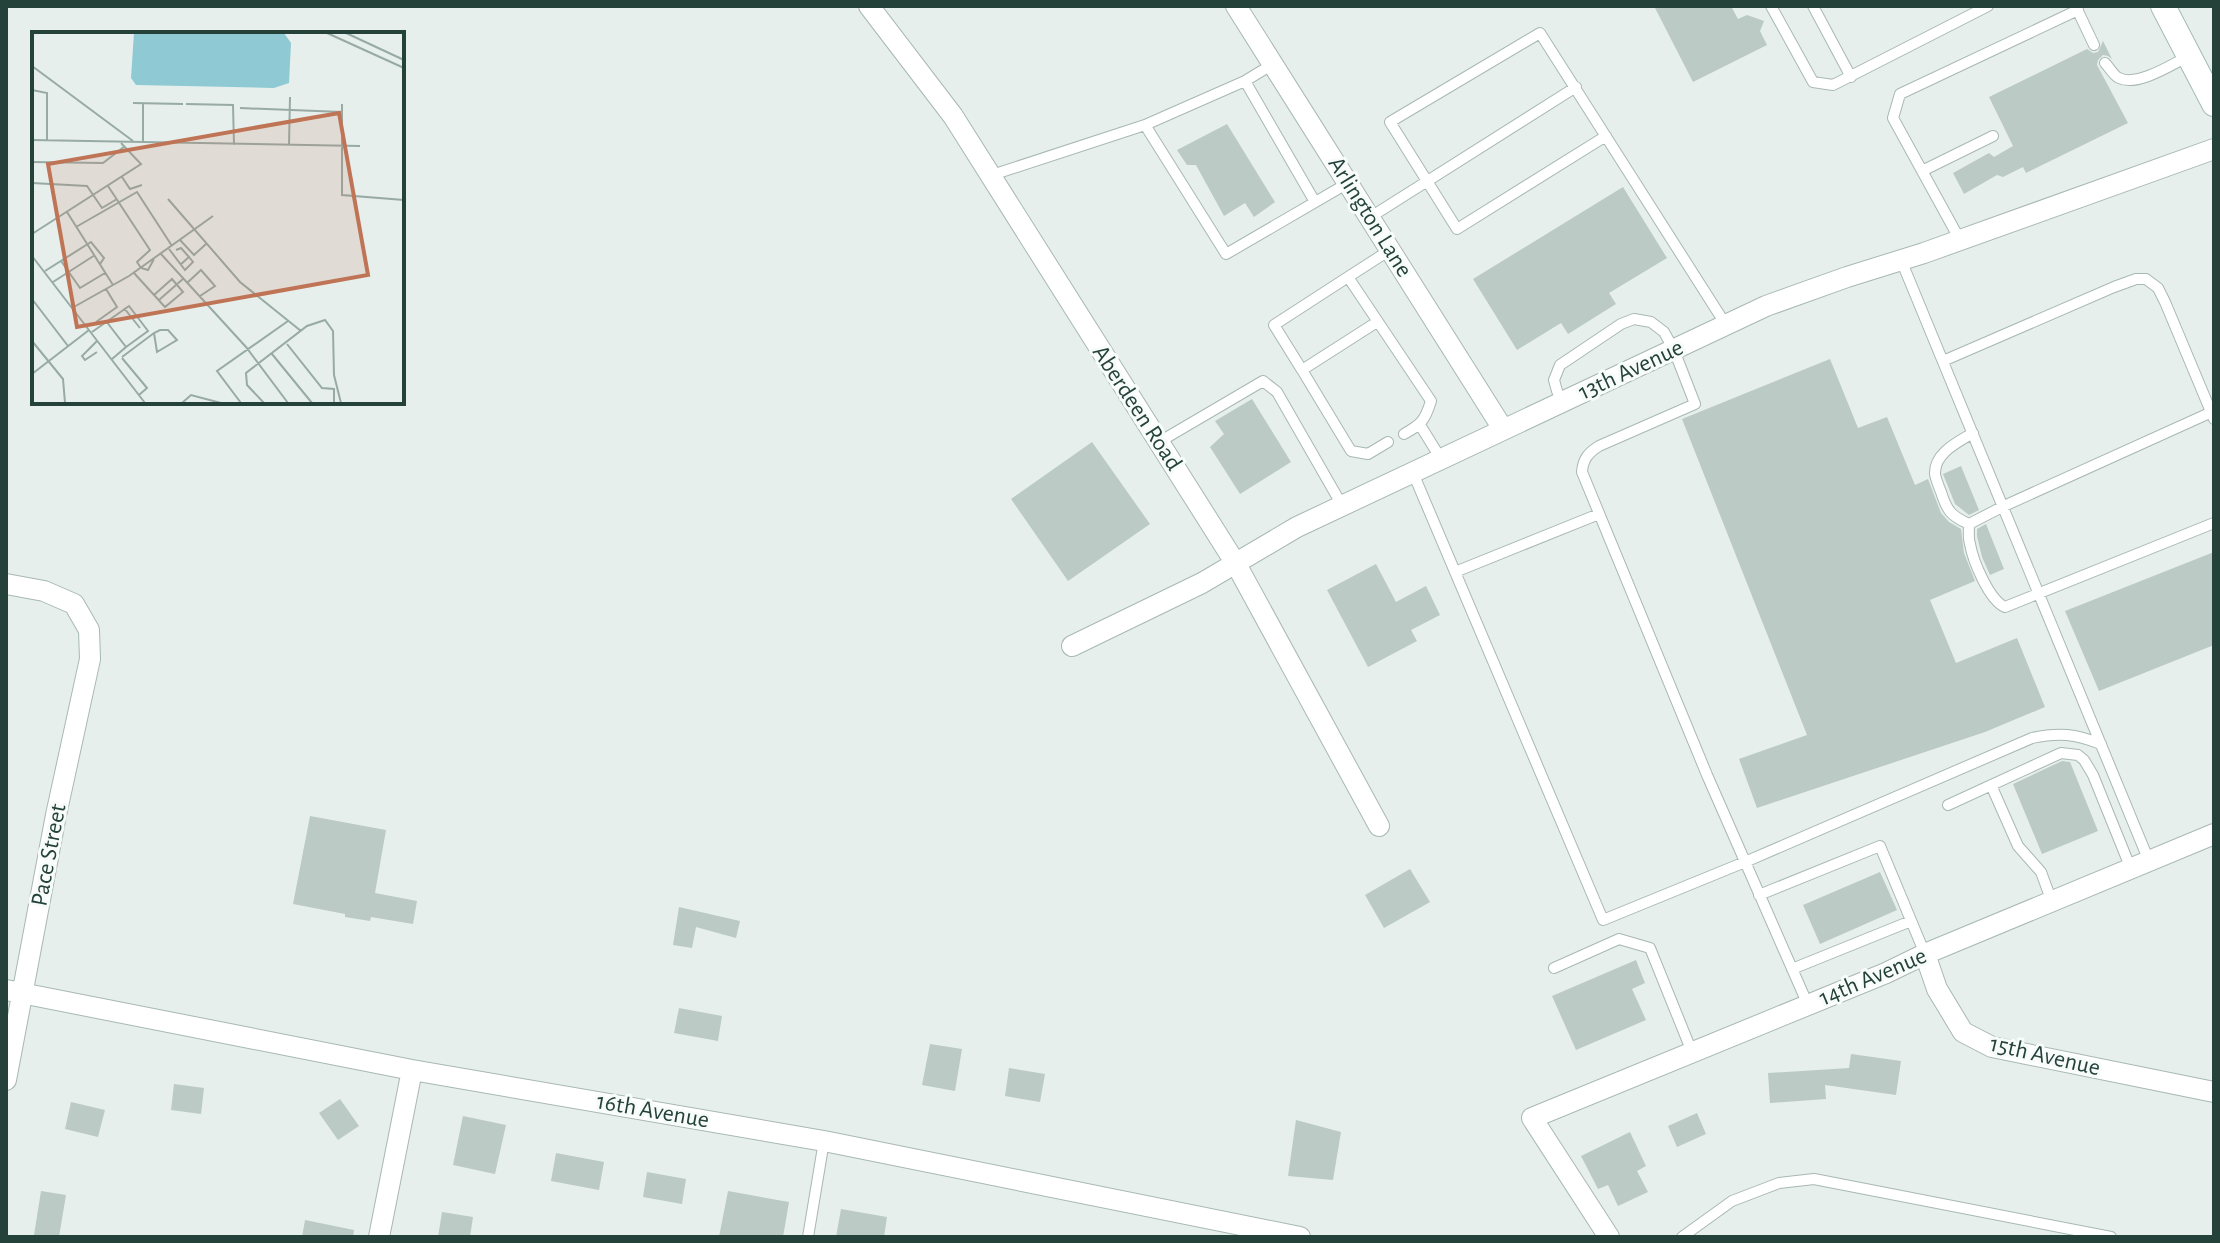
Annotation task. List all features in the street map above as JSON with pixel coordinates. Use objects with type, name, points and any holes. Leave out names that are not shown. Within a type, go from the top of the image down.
[{"type":"main road","points":[[2163,6],[2214,104]]},
{"type":"street","name":"Aberdeen Road","points":[[869,6],[919,70],[992,175],[1236,564],[1379,826]]},
{"type":"street","name":"Arlington Lane","points":[[1236,6],[1503,429]]},
{"type":"street","name":"13th Avenue","points":[[1072,646],[1202,583],[1297,527],[1766,306],[2214,149]]},
{"type":"street","name":"Pace Street","points":[[6,584],[44,591],[74,604],[89,630],[90,659],[15,992],[6,1080]]},
{"type":"street","name":"14th Avenue","points":[[1609,1237],[1532,1118],[2214,834]]},
{"type":"street","name":"15th Avenue","points":[[1925,954],[1937,989],[1963,1032],[1992,1047],[2214,1092]]},
{"type":"street","name":"16th Avenue","points":[[15,992],[412,1070],[824,1141],[1300,1237]]},
{"type":"street","points":[[379,1237],[412,1070]]},
{"type":"lane","points":[[1771,6],[1813,82],[1833,85],[1988,6]]},
{"type":"lane","points":[[1813,6],[1851,77]]},
{"type":"lane","points":[[1960,240],[1893,118],[1900,94],[2077,8],[2094,45]]},
{"type":"lane","points":[[1606,136],[1457,229],[1390,122],[1540,33],[1576,87],[1726,325]]},
{"type":"lane","points":[[2105,63],[2119,78],[2135,80],[2189,56]]},
{"type":"lane","points":[[992,175],[1145,125],[1245,81],[1273,64]]},
{"type":"lane","points":[[1245,81],[1315,202]]},
{"type":"lane","points":[[1369,218],[1576,87]]},
{"type":"lane","points":[[1145,125],[1226,254],[1348,183]]},
{"type":"lane","points":[[1922,171],[1993,136]]},
{"type":"lane","points":[[1388,442],[1368,454],[1351,451],[1274,325],[1390,250]]},
{"type":"lane","points":[[1901,260],[2101,744],[2140,865]]},
{"type":"lane","points":[[1348,277],[1431,401],[1420,425],[1404,434]]},
{"type":"lane","points":[[1943,361],[2114,287],[2136,279],[2146,279],[2158,288],[2165,302],[2213,414],[1969,524],[1946,509],[1935,472],[1949,447],[1973,433]]},
{"type":"lane","points":[[1563,403],[1554,380],[1560,365],[1621,324],[1634,319],[1651,322],[1664,332],[1695,404],[1614,438],[1589,453],[1582,472],[1707,775],[1808,1005]]},
{"type":"lane","points":[[1302,370],[1377,322]]},
{"type":"lane","points":[[1159,442],[1263,381],[1277,392],[1343,507]]},
{"type":"lane","points":[[1420,425],[1441,459]]},
{"type":"lane","points":[[1413,473],[1603,920],[2032,738],[2052,733],[2065,734],[2101,744]]},
{"type":"lane","points":[[1455,572],[1599,514]]},
{"type":"lane","points":[[1969,524],[1970,545],[1988,592],[2005,607],[2214,523]]},
{"type":"lane","points":[[1948,805],[2061,753],[2078,755],[2093,775],[2140,865]]},
{"type":"lane","points":[[1991,785],[2018,846],[2041,872],[2052,902]]},
{"type":"lane","points":[[1759,895],[1880,846],[1925,954]]},
{"type":"lane","points":[[1792,969],[1911,921]]},
{"type":"lane","points":[[1554,968],[1619,939],[1650,948],[1692,1052]]},
{"type":"lane","points":[[808,1237],[824,1141]]},
{"type":"lane","points":[[1682,1237],[1732,1201],[1779,1183],[1814,1179],[2111,1237]]},
{"type":"building","points":[[1654,6],[1731,6],[1738,19],[1747,15],[1764,21],[1760,31],[1767,45],[1693,82]]},
{"type":"building","points":[[2103,41],[2112,59],[2103,55],[2097,65],[2128,123],[2026,173],[2023,167],[2003,177],[1997,175],[1964,194],[1953,173],[1989,153],[1994,157],[2013,146],[1989,97],[2087,49],[2098,52]]},
{"type":"building","points":[[1227,124],[1275,202],[1254,217],[1245,203],[1224,216],[1196,165],[1187,165],[1177,150]]},
{"type":"building","points":[[1623,187],[1667,258],[1609,293],[1616,304],[1568,334],[1561,323],[1517,350],[1473,279]]},
{"type":"building","points":[[1830,359],[1858,428],[1887,417],[1915,485],[1928,479],[1941,513],[1961,529],[1964,553],[1975,581],[1930,600],[1956,663],[2017,638],[2045,707],[1985,732],[1757,808],[1739,759],[1807,735],[1682,419]]},
{"type":"building","points":[[1252,399],[1291,462],[1240,494],[1210,447],[1224,434],[1215,421]]},
{"type":"building","points":[[1092,442],[1150,524],[1068,581],[1011,499]]},
{"type":"building","points":[[1961,466],[1979,510],[1969,515],[1955,504],[1943,474]]},
{"type":"building","points":[[1986,524],[2004,569],[1990,575],[1977,536],[1977,529]]},
{"type":"building","points":[[2214,552],[2214,645],[2099,691],[2065,611]]},
{"type":"building","points":[[1376,564],[1396,602],[1426,586],[1440,615],[1411,630],[1417,641],[1368,667],[1327,590]]},
{"type":"building","points":[[2062,761],[2070,762],[2098,831],[2042,854],[2013,784]]},
{"type":"building","points":[[310,816],[386,830],[375,893],[417,901],[413,924],[371,917],[370,921],[345,917],[345,914],[293,904]]},
{"type":"building","points":[[1410,869],[1430,902],[1384,928],[1365,895]]},
{"type":"building","points":[[1880,872],[1897,910],[1820,944],[1803,905]]},
{"type":"building","points":[[679,907],[740,921],[736,938],[696,927],[692,948],[673,945]]},
{"type":"building","points":[[1636,960],[1645,983],[1632,989],[1646,1020],[1576,1050],[1552,996]]},
{"type":"building","points":[[679,1008],[722,1016],[718,1041],[674,1033]]},
{"type":"building","points":[[930,1044],[962,1049],[955,1091],[922,1085]]},
{"type":"building","points":[[1851,1054],[1901,1061],[1896,1095],[1825,1085],[1826,1099],[1770,1103],[1768,1073],[1849,1068]]},
{"type":"building","points":[[1009,1068],[1045,1074],[1040,1102],[1005,1096]]},
{"type":"building","points":[[174,1084],[204,1088],[201,1114],[171,1110]]},
{"type":"building","points":[[340,1099],[359,1126],[338,1140],[319,1113]]},
{"type":"building","points":[[71,1102],[105,1110],[98,1137],[65,1129]]},
{"type":"building","points":[[1697,1113],[1706,1134],[1677,1147],[1668,1126]]},
{"type":"building","points":[[463,1116],[506,1125],[495,1174],[453,1165]]},
{"type":"building","points":[[1296,1120],[1341,1132],[1333,1180],[1288,1176]]},
{"type":"building","points":[[1630,1132],[1646,1166],[1637,1171],[1648,1192],[1618,1206],[1608,1185],[1598,1189],[1581,1156]]},
{"type":"building","points":[[556,1153],[604,1162],[599,1190],[551,1181]]},
{"type":"building","points":[[647,1172],[686,1179],[682,1204],[643,1197]]},
{"type":"building","points":[[41,1191],[66,1195],[59,1237],[34,1235]]},
{"type":"building","points":[[728,1191],[789,1202],[783,1237],[719,1237]]},
{"type":"building","points":[[841,1209],[887,1217],[884,1237],[836,1237]]},
{"type":"building","points":[[442,1212],[473,1217],[470,1237],[438,1237]]},
{"type":"building","points":[[305,1220],[354,1230],[353,1237],[302,1237]]}]
